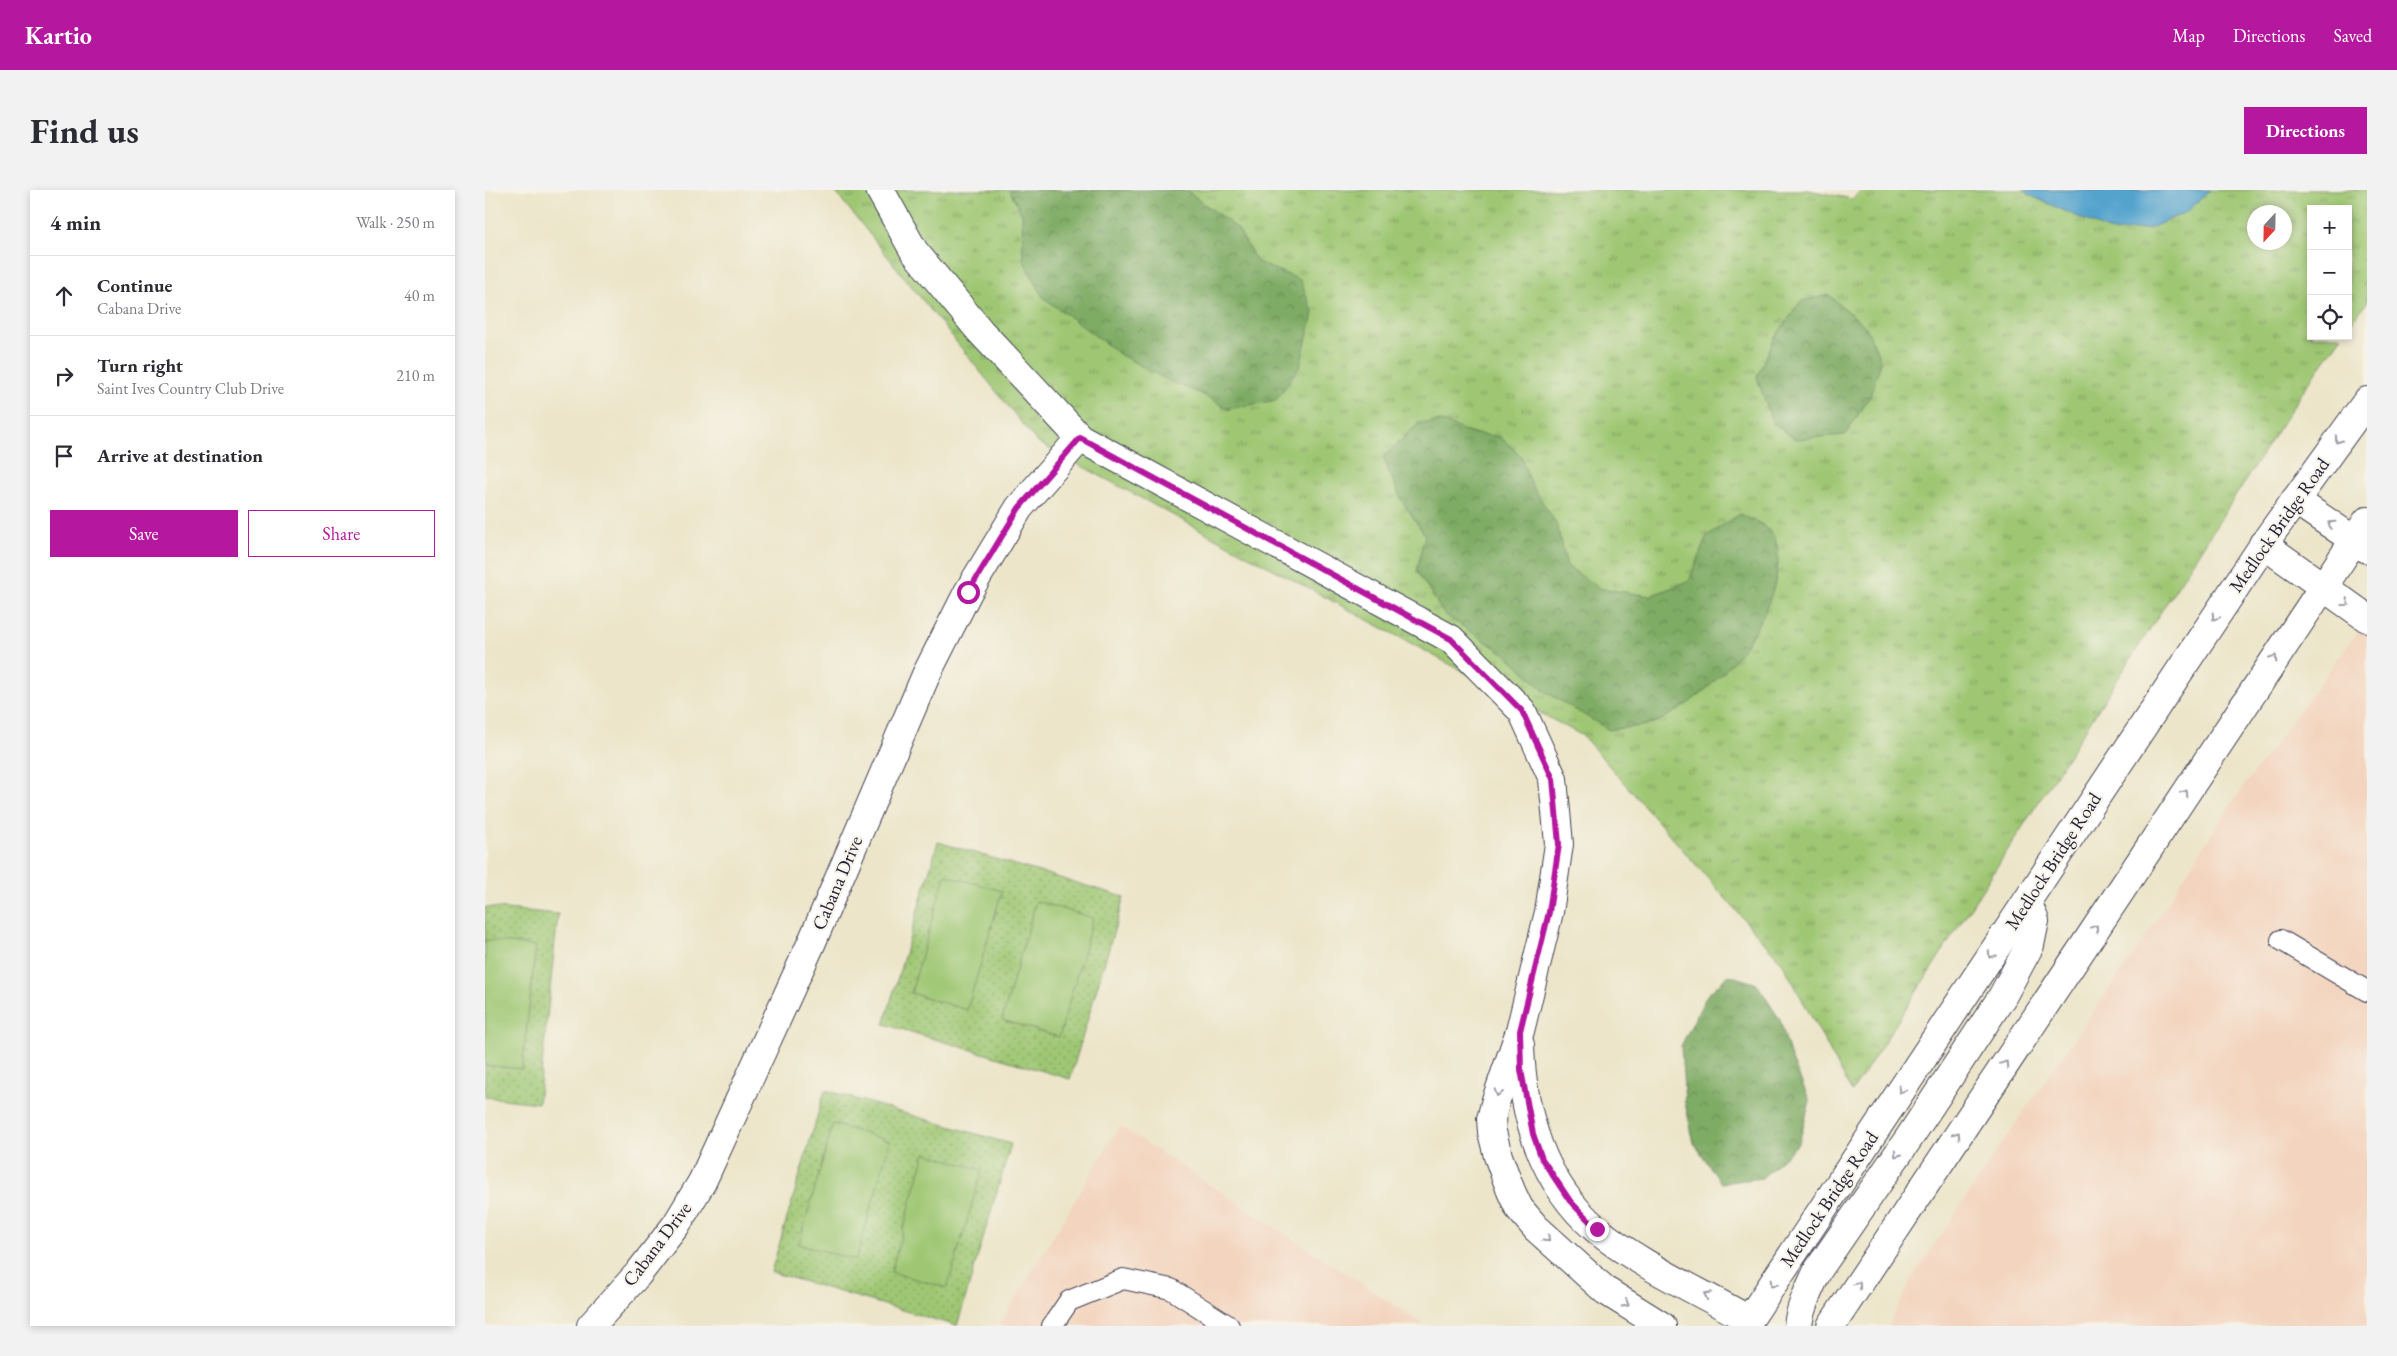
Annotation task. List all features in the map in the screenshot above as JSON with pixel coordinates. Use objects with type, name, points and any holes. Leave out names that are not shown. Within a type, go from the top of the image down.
[{"type":"main road","points":[[880,190],[913,251],[980,331],[1080,438],[1451,639],[1522,711],[1553,779],[1559,844],[1549,912],[1520,1031],[1491,1119],[1498,1156],[1519,1208],[1536,1228],[1605,1292],[1662,1326]]},
{"type":"main road","name":"Medlock Bridge Road","points":[[1747,1323],[2263,544],[2367,401]]},
{"type":"main road","name":"Cabana Drive","points":[[591,1326],[638,1274],[676,1225],[702,1182],[811,944],[925,675],[968,592],[1019,508],[1080,438]]},
{"type":"main road","points":[[1831,1326],[2322,586],[2363,536],[2295,500]]},
{"type":"main road","points":[[2263,544],[2367,618]]},
{"type":"main road","points":[[1798,1326],[1799,1316],[1818,1270],[1914,1130],[2001,997],[2030,945],[2035,921],[2027,901]]},
{"type":"main road","points":[[1520,1031],[1521,1070],[1527,1106],[1542,1159],[1581,1215],[1616,1244],[1747,1323]]},
{"type":"main road","points":[[1592,1280],[1616,1244]]},
{"type":"lane","points":[[2281,940],[2367,991]]},
{"type":"lane","points":[[1052,1326],[1069,1301],[1123,1279],[1171,1289],[1229,1326]]},
{"type":"shaded area","points":[[2367,619],[2367,1326],[1888,1326],[1914,1275],[2029,1104],[2141,944],[2231,804]]},
{"type":"shaded area","points":[[1120,1126],[1426,1326],[999,1326]]},
{"type":"green space","points":[[834,190],[1808,190],[1852,199],[1862,190],[2367,190],[2367,302],[2352,323],[2352,205],[2307,205],[2307,340],[2339,340],[2301,394],[1852,1092],[1783,964],[1583,736],[1037,442]]},
{"type":"green space","points":[[1009,190],[1186,190],[1238,229],[1257,262],[1300,280],[1313,313],[1300,366],[1276,400],[1228,409],[1200,393],[1171,382],[1121,355],[1043,297],[1023,259],[1022,214]]},
{"type":"green space","points":[[1829,295],[1866,327],[1881,362],[1870,396],[1845,435],[1795,439],[1772,422],[1757,377],[1774,339],[1801,301]]},
{"type":"green space","points":[[1441,421],[1470,433],[1500,437],[1520,455],[1532,486],[1556,523],[1567,566],[1599,588],[1650,596],[1689,581],[1707,536],[1740,514],[1767,528],[1775,540],[1777,549],[1778,563],[1774,587],[1765,611],[1753,634],[1737,656],[1700,694],[1679,709],[1652,723],[1609,730],[1543,690],[1508,656],[1444,614],[1417,571],[1425,535],[1401,499],[1383,457],[1418,424]]},
{"type":"green space","points":[[938,842],[1124,897],[1070,1079],[884,1024]]},
{"type":"green space","points":[[945,875],[1002,891],[967,1010],[911,993]]},
{"type":"green space","points":[[1036,901],[1093,918],[1059,1037],[1002,1020]]},
{"type":"green space","points":[[485,907],[558,914],[538,1103],[485,1097]]},
{"type":"green space","points":[[485,940],[536,946],[522,1069],[485,1065]]},
{"type":"green space","points":[[1729,975],[1757,984],[1780,1020],[1791,1058],[1810,1101],[1799,1143],[1762,1178],[1721,1183],[1694,1143],[1685,1103],[1681,1046],[1707,995]]},
{"type":"green space","points":[[825,1090],[1011,1144],[957,1326],[771,1272]]},
{"type":"green space","points":[[833,1124],[890,1141],[856,1260],[799,1244]]},
{"type":"green space","points":[[925,1153],[982,1170],[947,1288],[891,1272]]},
{"type":"water","points":[[2024,190],[2210,190],[2188,211],[2151,228],[2112,232],[2027,194]]},
{"type":"route","points":[[968,592],[1019,508],[1080,438],[1451,639],[1522,711],[1553,779],[1559,844],[1549,912],[1520,1031],[1521,1070],[1533,1134],[1542,1159],[1570,1201],[1581,1215],[1597,1229]]}]
